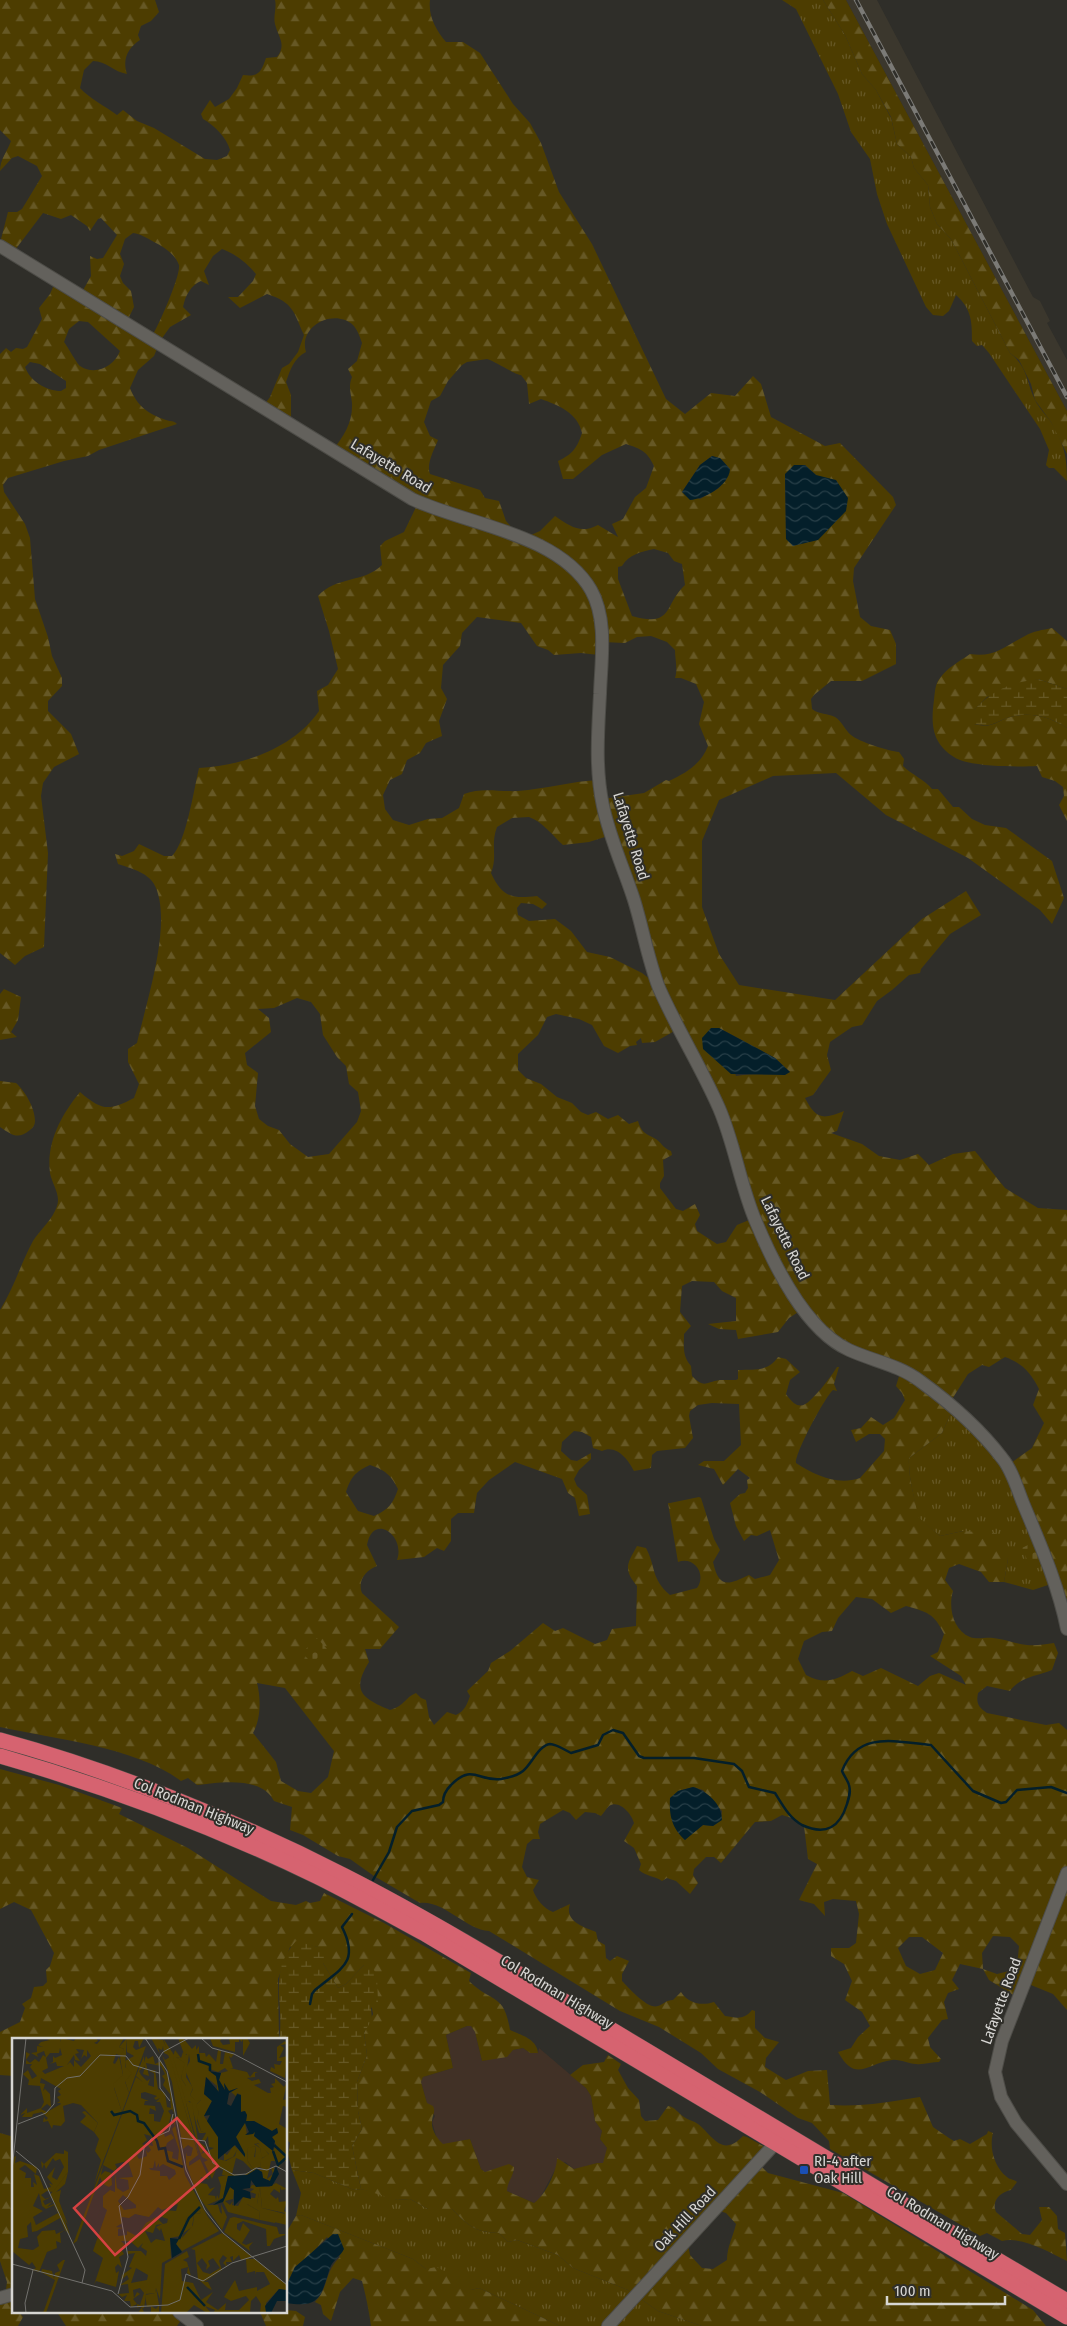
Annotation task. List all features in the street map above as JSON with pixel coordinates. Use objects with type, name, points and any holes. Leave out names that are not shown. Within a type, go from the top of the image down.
[{"type":"highway","name":"Col Rodman Highway","points":[[0,1740],[78,1765],[204,1812],[344,1875],[440,1928],[1067,2317]]},
{"type":"highway","name":"Col Rodman Highway","points":[[0,1756],[56,1772],[146,1805],[216,1832],[317,1877],[425,1934],[1067,2301]]},
{"type":"street","name":"Lafayette Road","points":[[0,246],[412,499],[513,535],[550,551],[577,573],[591,590],[601,620],[597,761],[604,809],[633,897],[652,970],[674,1021],[720,1110],[733,1144],[755,1220],[780,1271],[804,1310],[825,1334],[851,1351],[894,1366],[920,1380],[978,1432],[1005,1461],[1052,1572],[1067,1628]]},
{"type":"street","name":"Lafayette Road","points":[[1067,1873],[1002,2041],[995,2072],[1001,2098],[1016,2123],[1067,2184]]},
{"type":"street","name":"Oak Hill Road","points":[[608,2326],[781,2138]]},
{"type":"street","points":[[182,2314],[197,2326]]},
{"type":"shaded area","points":[[846,0],[877,0],[1033,297],[1040,301],[1050,321],[1047,323],[1067,360],[1067,411]]},
{"type":"shaded area","points":[[471,2026],[475,2032],[482,2061],[503,2056],[513,2050],[523,2048],[530,2053],[538,2053],[539,2048],[586,2088],[591,2096],[595,2121],[602,2131],[600,2139],[607,2148],[606,2159],[603,2164],[597,2163],[574,2169],[565,2162],[557,2166],[539,2200],[534,2203],[507,2191],[507,2184],[514,2171],[495,2170],[485,2172],[481,2169],[470,2139],[443,2145],[437,2139],[432,2122],[435,2116],[427,2103],[421,2082],[423,2077],[453,2068],[446,2035]]},
{"type":"green space","points":[[0,0],[155,0],[159,12],[151,21],[141,26],[138,35],[140,40],[127,54],[125,63],[127,74],[98,61],[93,61],[84,70],[80,88],[117,115],[123,110],[137,121],[154,128],[205,159],[217,160],[227,156],[230,150],[220,132],[203,119],[201,114],[210,100],[215,107],[229,99],[243,75],[258,73],[266,58],[277,57],[282,44],[276,29],[275,0],[430,0],[430,12],[439,33],[446,42],[463,42],[480,53],[513,104],[530,123],[541,143],[559,192],[592,244],[666,399],[685,414],[711,393],[735,396],[753,376],[761,384],[771,417],[825,446],[840,443],[893,497],[896,505],[854,568],[853,581],[860,617],[871,626],[890,630],[896,644],[896,664],[862,681],[831,681],[811,699],[812,709],[835,717],[851,735],[860,740],[899,752],[904,759],[903,766],[932,789],[938,789],[953,807],[959,807],[972,819],[985,825],[1006,828],[1052,861],[1064,898],[1052,924],[1040,910],[968,858],[886,815],[836,773],[773,776],[719,800],[702,841],[702,907],[719,954],[739,985],[835,1000],[922,919],[966,891],[981,915],[950,934],[921,969],[920,973],[909,975],[877,1001],[862,1025],[852,1027],[830,1042],[827,1055],[831,1070],[813,1095],[805,1098],[816,1114],[820,1116],[830,1116],[844,1111],[837,1131],[831,1133],[862,1144],[879,1156],[900,1160],[918,1154],[929,1165],[953,1154],[975,1151],[1005,1188],[1038,1208],[1067,1210],[1067,1617],[1008,1465],[1032,1448],[1044,1423],[1033,1405],[1039,1389],[1025,1369],[1005,1357],[989,1367],[982,1365],[968,1374],[949,1404],[953,1409],[942,1433],[909,1458],[909,1465],[918,1517],[940,1536],[963,1531],[996,1533],[1008,1559],[1004,1582],[989,1582],[981,1572],[959,1564],[949,1568],[945,1580],[953,1591],[952,1611],[959,1629],[964,1634],[973,1638],[990,1638],[1030,1645],[1054,1643],[1058,1653],[1052,1670],[1029,1677],[1014,1686],[1010,1691],[987,1686],[978,1693],[977,1700],[980,1707],[987,1713],[1046,1725],[1059,1723],[1067,1730],[1067,2010],[1053,1994],[1026,1983],[1015,1996],[989,1980],[983,1969],[960,1964],[952,1980],[959,1989],[948,1993],[944,2002],[948,2019],[942,2020],[928,2038],[930,2047],[941,2059],[939,2062],[919,2064],[892,2060],[862,2069],[851,2067],[844,2062],[838,2052],[851,2048],[858,2037],[870,2026],[862,2012],[845,2000],[852,1981],[844,1964],[831,1956],[831,1948],[849,1948],[856,1943],[859,1914],[856,1901],[833,1899],[824,1902],[825,1916],[814,1904],[799,1900],[817,1864],[808,1859],[804,1826],[795,1819],[782,1815],[771,1821],[755,1822],[721,1863],[714,1857],[706,1857],[694,1869],[693,1875],[698,1883],[690,1894],[676,1881],[667,1878],[662,1881],[639,1870],[641,1864],[634,1848],[624,1841],[634,1823],[628,1812],[617,1804],[609,1806],[601,1816],[585,1812],[576,1820],[570,1813],[563,1810],[540,1824],[538,1832],[540,1839],[533,1839],[527,1844],[522,1867],[527,1877],[539,1880],[533,1890],[538,1900],[544,1906],[553,1912],[570,1904],[569,1910],[572,1919],[596,1932],[598,1941],[605,1945],[606,1958],[610,1961],[617,1956],[629,1961],[622,1974],[622,1981],[649,2005],[658,2006],[673,2000],[681,1992],[688,1999],[696,2003],[714,2002],[725,2016],[740,2018],[752,2010],[755,2011],[755,2028],[765,2038],[779,2042],[766,2058],[765,2067],[786,2080],[808,2071],[827,2070],[830,2105],[864,2105],[920,2097],[933,2127],[954,2141],[960,2139],[970,2144],[987,2134],[988,2131],[993,2133],[992,2150],[996,2162],[1009,2179],[1017,2182],[1011,2190],[998,2197],[995,2204],[996,2212],[1022,2234],[1030,2235],[1042,2220],[1039,2207],[1049,2207],[1057,2216],[1058,2229],[1065,2233],[1067,2261],[1044,2249],[1027,2243],[1010,2240],[1002,2241],[987,2233],[980,2236],[830,2149],[829,2141],[812,2123],[798,2118],[760,2092],[718,2069],[701,2053],[659,2027],[620,2011],[489,1931],[472,1926],[438,1906],[420,1903],[374,1876],[350,1859],[338,1856],[303,1835],[290,1830],[292,1807],[274,1801],[268,1793],[260,1788],[240,1782],[197,1785],[188,1778],[181,1781],[163,1769],[118,1752],[70,1740],[0,1727],[0,1310],[33,1241],[57,1206],[57,1194],[50,1173],[50,1150],[57,1129],[67,1110],[80,1092],[94,1103],[106,1107],[112,1107],[134,1098],[139,1084],[128,1062],[128,1049],[137,1043],[152,985],[160,940],[161,918],[159,900],[154,884],[143,873],[118,864],[115,854],[122,856],[134,851],[139,844],[164,856],[172,856],[177,849],[185,828],[199,768],[232,763],[266,753],[296,735],[308,724],[319,711],[317,691],[328,685],[338,669],[318,596],[333,585],[367,575],[382,565],[380,546],[385,541],[404,532],[418,503],[333,450],[344,434],[352,410],[350,387],[352,377],[348,369],[357,361],[362,343],[353,325],[337,318],[328,319],[319,322],[307,334],[306,352],[295,361],[286,382],[291,395],[291,421],[263,407],[270,397],[282,368],[289,364],[298,352],[304,335],[292,309],[283,301],[267,294],[240,308],[228,297],[238,297],[253,281],[256,274],[232,253],[222,249],[213,256],[204,271],[209,285],[201,281],[197,283],[191,288],[185,299],[183,307],[191,315],[170,327],[160,341],[154,356],[138,370],[130,388],[136,400],[144,408],[154,415],[177,424],[99,450],[88,456],[64,461],[8,478],[3,485],[4,492],[25,524],[30,538],[35,599],[48,637],[52,656],[62,678],[62,686],[48,701],[48,711],[71,734],[79,754],[54,767],[43,783],[41,796],[48,853],[44,947],[25,956],[15,965],[0,953],[0,354],[6,348],[11,352],[16,348],[23,349],[27,347],[42,319],[39,308],[50,294],[57,278],[82,292],[91,276],[90,256],[97,259],[103,258],[117,235],[101,218],[98,219],[90,231],[87,226],[71,215],[61,219],[43,213],[15,250],[0,243],[8,212],[17,212],[22,209],[42,176],[37,166],[18,156],[12,158],[0,171],[2,159],[11,141],[0,130]],"holes":[[[133,233],[144,236],[165,249],[175,257],[179,265],[173,289],[152,336],[127,321],[134,307],[131,291],[123,283],[120,276],[124,264],[120,254],[125,239]],[[79,321],[88,322],[120,351],[113,362],[98,370],[86,369],[77,362],[64,342],[69,329]],[[487,359],[521,375],[527,383],[529,404],[541,399],[554,404],[572,415],[580,426],[582,433],[574,450],[558,461],[563,479],[573,479],[602,455],[626,444],[643,451],[654,466],[646,488],[635,497],[623,519],[612,524],[618,537],[598,525],[586,529],[576,528],[555,516],[540,531],[522,539],[506,521],[499,501],[485,498],[480,490],[430,474],[430,461],[438,440],[430,436],[424,422],[431,401],[440,396],[448,381],[462,365],[467,362]],[[30,362],[40,364],[66,381],[66,388],[61,391],[55,391],[44,387],[31,377],[25,367]],[[712,456],[721,459],[730,469],[719,488],[700,499],[682,492],[700,465]],[[805,465],[816,475],[786,539],[785,474]],[[654,549],[668,553],[674,561],[682,564],[685,585],[678,592],[666,612],[655,619],[632,616],[618,579],[618,567],[622,566],[632,556]],[[477,617],[521,623],[537,646],[548,650],[554,655],[581,653],[599,655],[603,642],[625,643],[637,637],[651,636],[667,642],[675,650],[675,678],[681,678],[696,684],[704,702],[699,724],[708,746],[697,763],[687,771],[669,781],[666,780],[644,793],[603,799],[600,780],[518,791],[477,791],[464,794],[459,808],[442,818],[428,819],[409,825],[393,820],[385,809],[383,795],[390,780],[402,774],[407,760],[420,753],[426,743],[442,736],[439,721],[447,699],[441,688],[443,665],[460,646],[462,633]],[[529,817],[543,825],[563,845],[589,842],[611,835],[655,983],[642,973],[610,957],[587,952],[571,931],[555,919],[529,921],[518,915],[517,908],[521,903],[533,904],[542,909],[547,904],[537,896],[521,897],[509,895],[499,887],[491,873],[494,861],[497,827],[512,818]],[[297,998],[311,1002],[320,1014],[323,1035],[337,1057],[346,1066],[349,1084],[358,1092],[361,1111],[357,1122],[329,1154],[308,1157],[290,1144],[279,1130],[268,1126],[259,1119],[255,1106],[258,1073],[247,1065],[245,1053],[271,1032],[269,1018],[258,1009],[274,1008]],[[556,1014],[579,1019],[592,1025],[604,1046],[618,1053],[630,1046],[637,1045],[636,1042],[641,1038],[642,1043],[655,1042],[678,1029],[734,1145],[754,1218],[737,1225],[726,1242],[717,1244],[697,1231],[695,1224],[700,1215],[695,1204],[683,1211],[676,1209],[660,1188],[660,1183],[664,1176],[663,1160],[672,1155],[671,1151],[644,1132],[638,1121],[629,1124],[618,1115],[608,1119],[596,1112],[588,1115],[581,1112],[572,1103],[557,1097],[541,1084],[526,1078],[518,1070],[518,1054],[538,1035],[547,1017]],[[719,1028],[775,1058],[790,1072],[736,1076]],[[692,1281],[714,1282],[722,1291],[736,1298],[736,1321],[708,1324],[719,1329],[736,1330],[738,1339],[778,1332],[789,1318],[803,1309],[852,1352],[901,1370],[896,1386],[905,1400],[894,1418],[883,1425],[871,1417],[861,1428],[851,1430],[856,1442],[869,1434],[880,1434],[885,1439],[884,1451],[860,1478],[851,1480],[843,1481],[826,1478],[796,1463],[800,1448],[818,1414],[833,1390],[837,1391],[834,1384],[839,1367],[837,1367],[821,1389],[808,1402],[800,1406],[791,1401],[786,1394],[790,1380],[800,1372],[786,1359],[778,1357],[774,1362],[765,1367],[738,1370],[738,1379],[736,1380],[720,1380],[703,1384],[692,1376],[691,1366],[685,1355],[684,1334],[691,1326],[680,1312],[682,1286]],[[712,1403],[739,1404],[741,1445],[724,1461],[704,1461],[698,1465],[714,1469],[723,1485],[738,1469],[750,1478],[747,1480],[748,1488],[745,1493],[740,1494],[730,1503],[736,1526],[744,1541],[751,1535],[757,1536],[770,1530],[779,1560],[770,1575],[755,1579],[749,1575],[735,1581],[721,1581],[715,1571],[713,1562],[720,1550],[714,1539],[701,1498],[668,1503],[678,1562],[684,1561],[694,1564],[700,1572],[700,1583],[697,1588],[670,1595],[660,1584],[646,1548],[637,1546],[628,1566],[628,1571],[637,1586],[636,1626],[612,1629],[607,1640],[595,1644],[563,1628],[555,1631],[543,1623],[510,1651],[491,1663],[488,1671],[467,1691],[470,1696],[462,1711],[456,1715],[447,1712],[434,1725],[429,1717],[426,1700],[416,1693],[399,1706],[390,1710],[372,1702],[362,1692],[360,1687],[361,1680],[369,1662],[365,1649],[380,1649],[399,1627],[362,1593],[361,1589],[364,1576],[369,1570],[377,1566],[367,1545],[370,1535],[375,1530],[382,1529],[388,1531],[393,1536],[399,1551],[397,1560],[424,1557],[437,1548],[444,1551],[451,1541],[451,1519],[458,1513],[474,1513],[477,1493],[489,1480],[515,1462],[562,1479],[568,1493],[575,1498],[579,1516],[590,1514],[587,1495],[577,1486],[574,1479],[579,1470],[591,1459],[591,1453],[577,1461],[571,1460],[561,1451],[562,1442],[574,1431],[582,1432],[591,1437],[593,1448],[602,1451],[607,1449],[617,1451],[634,1471],[651,1468],[652,1455],[657,1451],[685,1448],[693,1438],[689,1416],[690,1411],[698,1405]],[[370,1465],[384,1471],[393,1480],[398,1489],[392,1503],[374,1516],[358,1511],[346,1492],[350,1482],[357,1473]],[[856,1597],[872,1599],[891,1613],[906,1606],[919,1610],[933,1617],[944,1634],[938,1652],[930,1656],[961,1676],[966,1685],[939,1673],[930,1676],[918,1686],[881,1668],[863,1676],[852,1671],[830,1680],[824,1681],[812,1678],[806,1675],[798,1659],[804,1641],[822,1632],[832,1631],[838,1618]],[[257,1683],[285,1688],[334,1751],[328,1777],[311,1793],[298,1791],[281,1781],[276,1762],[253,1733],[258,1721],[260,1708]],[[693,1787],[703,1790],[722,1811],[721,1820],[713,1826],[703,1825],[684,1840],[678,1791]],[[993,1936],[1010,1937],[1019,1946],[1018,1957],[1009,1971],[997,1974],[983,1969],[982,1953]],[[909,1937],[922,1937],[943,1953],[935,1970],[920,1974],[906,1966],[898,1948]]]},
{"type":"green space","points":[[782,0],[823,0],[845,35],[862,74],[876,90],[891,118],[897,144],[911,157],[914,168],[928,185],[930,207],[937,224],[951,239],[1010,353],[1016,358],[1023,369],[1035,400],[1059,437],[1064,450],[1067,481],[1054,468],[1049,468],[1046,465],[1049,450],[1040,429],[989,353],[982,345],[977,346],[972,341],[970,316],[961,300],[956,295],[949,311],[943,316],[933,315],[926,307],[887,224],[877,194],[870,159],[851,132],[838,94],[796,9]]},
{"type":"green space","points":[[823,0],[846,0],[1067,411],[1067,454],[1051,422],[1035,400],[1031,384],[1019,360],[1010,353],[951,239],[937,224],[930,207],[928,185],[914,168],[911,157],[897,144],[891,117],[876,90],[862,74],[845,35]]},
{"type":"green space","points":[[1052,628],[1067,641],[1067,689],[1038,679],[987,697],[974,710],[974,724],[988,725],[1015,716],[1030,715],[1053,720],[1067,728],[1067,821],[1059,805],[1064,796],[1063,787],[1055,781],[1042,777],[1037,766],[994,766],[961,760],[946,751],[941,745],[934,732],[933,724],[936,685],[938,680],[950,668],[970,654],[993,653],[1031,633]]},
{"type":"green space","points":[[1038,679],[1067,689],[1067,728],[1053,720],[1030,715],[1015,716],[989,725],[974,724],[974,710],[996,692],[1011,685]]},
{"type":"green space","points":[[4,989],[21,997],[18,1020],[11,1032],[17,1037],[0,1040],[0,994]]},
{"type":"green space","points":[[0,1081],[16,1083],[23,1090],[31,1105],[35,1116],[35,1124],[22,1135],[12,1134],[0,1127]]},
{"type":"green space","points":[[953,1409],[1008,1465],[1051,1584],[1033,1590],[1004,1582],[1008,1559],[963,1531],[940,1536],[917,1517],[909,1458],[942,1433]]},
{"type":"green space","points":[[1034,1542],[1043,1565],[1032,1571],[1022,1548]]},
{"type":"green space","points":[[317,1638],[327,1649],[312,1663],[302,1653]]},
{"type":"green space","points":[[0,1769],[59,1785],[122,1808],[119,1814],[188,1848],[271,1901],[296,1905],[306,1901],[310,1903],[320,1901],[324,1893],[384,1923],[471,1973],[469,1981],[501,2004],[508,2018],[510,2030],[532,2041],[538,2053],[530,2053],[523,2048],[513,2050],[507,2057],[482,2061],[475,2032],[471,2026],[467,2026],[446,2035],[453,2068],[423,2077],[421,2082],[427,2103],[434,2108],[432,2125],[439,2140],[443,2144],[470,2139],[481,2169],[485,2172],[509,2164],[514,2167],[507,2191],[534,2203],[550,2183],[557,2158],[574,2169],[603,2163],[607,2148],[600,2139],[602,2131],[595,2121],[591,2096],[586,2088],[570,2075],[583,2065],[604,2062],[608,2055],[621,2064],[618,2070],[628,2088],[639,2100],[641,2116],[645,2121],[658,2120],[668,2106],[698,2124],[713,2139],[723,2145],[736,2142],[743,2136],[747,2137],[770,2150],[759,2164],[768,2173],[843,2193],[1033,2310],[1046,2326],[702,2326],[658,2311],[628,2290],[573,2268],[558,2255],[517,2240],[508,2242],[499,2233],[483,2231],[472,2227],[452,2209],[428,2209],[410,2199],[397,2200],[361,2189],[352,2146],[362,2129],[358,2111],[357,2082],[367,2055],[364,2033],[373,2014],[364,1965],[346,1984],[338,1988],[323,1963],[318,1947],[308,1945],[290,1947],[278,1979],[279,2038],[12,2038],[12,2076],[0,2075],[0,2032],[20,2022],[25,2008],[22,2004],[31,1998],[34,1987],[43,1986],[47,1982],[46,1970],[50,1966],[54,1953],[31,1910],[14,1902],[0,1909]],"holes":[[[717,2210],[726,2213],[736,2224],[727,2260],[713,2269],[702,2268],[690,2255],[687,2241]]]},
{"type":"green space","points":[[296,1941],[318,1947],[325,1952],[323,1963],[338,1988],[346,1984],[364,1965],[369,1964],[377,1974],[378,2003],[371,2008],[372,2019],[364,2033],[367,2055],[357,2082],[358,2111],[362,2129],[352,2146],[361,2189],[354,2190],[314,2173],[292,2170],[288,2154],[290,2143],[288,2141],[288,2038],[279,2038],[279,1977],[287,1953]]},
{"type":"green space","points":[[0,2133],[12,2136],[12,2314],[21,2314],[23,2317],[18,2326],[0,2326],[0,2298],[5,2297],[7,2282],[0,2261]]},
{"type":"green space","points":[[292,2170],[314,2173],[354,2190],[361,2189],[384,2194],[397,2200],[410,2199],[428,2209],[452,2209],[472,2227],[483,2231],[499,2233],[508,2242],[517,2240],[558,2255],[573,2268],[628,2290],[658,2311],[702,2326],[560,2326],[479,2288],[471,2290],[426,2269],[413,2259],[301,2215],[296,2216],[301,2193]]},
{"type":"green space","points":[[301,2215],[413,2259],[426,2269],[436,2267],[466,2281],[471,2290],[479,2288],[560,2326],[371,2326],[362,2281],[353,2278],[340,2292],[331,2321],[323,2314],[321,2305],[315,2302],[323,2291],[331,2268],[340,2257],[327,2237],[308,2257],[295,2267],[288,2282],[288,2230],[296,2216]]},
{"type":"green space","points":[[288,2310],[296,2311],[305,2317],[303,2326],[266,2326],[261,2314],[288,2314]]},
{"type":"green space","points":[[58,2314],[181,2314],[183,2317],[177,2326],[66,2326]]},
{"type":"water","points":[[712,456],[720,458],[730,469],[729,475],[721,486],[709,494],[690,500],[682,492],[700,465]]},
{"type":"water","points":[[794,465],[805,465],[816,475],[836,480],[848,498],[846,511],[818,540],[793,546],[786,539],[785,474]]},
{"type":"water","points":[[711,1028],[719,1028],[775,1058],[790,1072],[785,1075],[731,1074],[703,1049],[702,1038]]},
{"type":"water","points":[[693,1787],[713,1799],[717,1804],[722,1820],[713,1826],[703,1825],[685,1840],[677,1831],[672,1821],[670,1798],[678,1791]]},
{"type":"water","points":[[333,2234],[338,2234],[344,2249],[331,2265],[321,2293],[313,2302],[306,2304],[288,2303],[288,2282],[295,2267]]},
{"type":"waterway","points":[[373,1880],[389,1852],[397,1827],[412,1811],[439,1805],[443,1802],[446,1791],[458,1779],[470,1774],[493,1779],[512,1776],[523,1771],[546,1745],[555,1745],[571,1753],[598,1745],[603,1735],[613,1730],[623,1733],[639,1756],[644,1758],[694,1758],[734,1764],[742,1771],[749,1787],[775,1793],[793,1819],[802,1825],[818,1830],[836,1824],[844,1812],[850,1790],[842,1771],[849,1758],[858,1749],[879,1741],[931,1745],[973,1791],[1001,1803],[1006,1802],[1017,1790],[1051,1787],[1067,1793]]},
{"type":"waterway","points":[[310,2004],[315,1990],[345,1964],[349,1949],[342,1927],[352,1914]]},
{"type":"railway","points":[[856,0],[1067,397]]},
{"type":"place","name":"RI-4 after Oak Hill","points":[[804,2170]]}]
